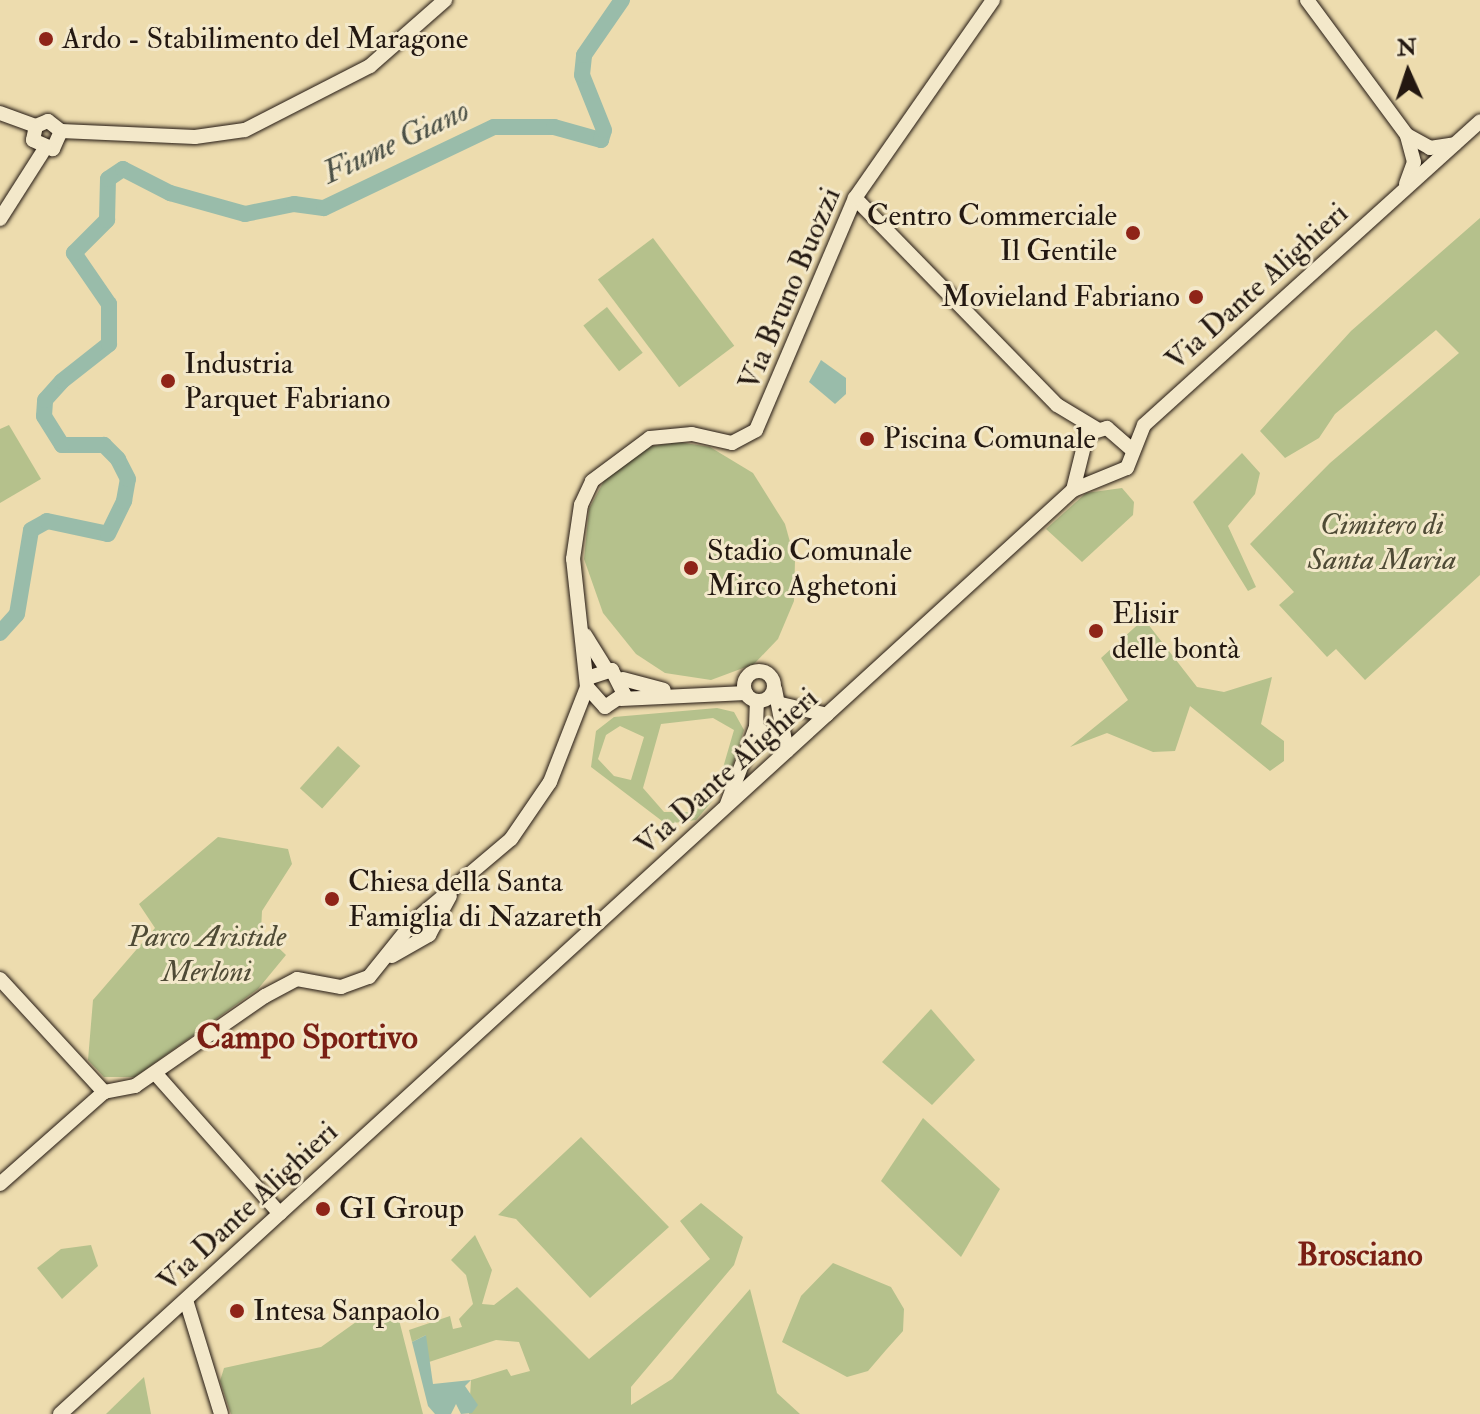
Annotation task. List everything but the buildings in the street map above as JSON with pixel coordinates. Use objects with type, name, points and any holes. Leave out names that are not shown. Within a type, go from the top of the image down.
[{"type":"street","points":[[0,113],[36,126],[48,121],[61,131],[195,137],[245,130],[370,66],[445,0]]},
{"type":"street","name":"Via Bruno Buozzi","points":[[583,632],[574,545],[592,481],[650,438],[679,433],[745,440],[772,402],[858,192],[993,0]]},
{"type":"street","points":[[1307,0],[1407,135],[1417,163]]},
{"type":"street","name":"Via Dante Alighieri","points":[[60,1414],[1073,490],[1096,479],[1117,477],[1144,425],[1404,188],[1417,163],[1431,151],[1455,144],[1480,121]]},
{"type":"street","points":[[36,126],[33,140],[44,150]]},
{"type":"street","points":[[0,219],[44,150],[57,147],[61,131]]},
{"type":"street","points":[[1407,135],[1431,151]]},
{"type":"street","name":"Via Dante Alighieri","points":[[1417,163],[1431,151]]},
{"type":"street","points":[[858,192],[875,214],[1072,419],[1080,443],[1080,463],[1073,490]]},
{"type":"street","name":"Via Dante Alighieri","points":[[1072,419],[1097,429],[1119,432],[1144,425]]},
{"type":"street","points":[[1080,443],[1097,429]]},
{"type":"street","points":[[1119,432],[1131,449]]},
{"type":"street","points":[[1080,463],[1096,479]]},
{"type":"street","points":[[583,632],[606,669],[623,679],[676,693]]},
{"type":"street","points":[[583,632],[587,682],[596,704]]},
{"type":"street","points":[[0,1184],[104,1092],[155,1073],[297,979],[352,986],[392,956],[414,921],[451,893],[532,814],[576,726],[587,682],[606,669]]},
{"type":"street","points":[[725,809],[756,727],[749,692],[762,671],[781,704],[787,751]]},
{"type":"street","points":[[621,699],[623,679]]},
{"type":"street","points":[[576,726],[596,704],[621,699],[676,693],[775,689]]},
{"type":"street","points":[[781,704],[827,715]]},
{"type":"street","points":[[756,727],[787,751]]},
{"type":"street","points":[[1,984],[104,1092]]},
{"type":"street","points":[[155,1073],[280,1214]]},
{"type":"street","points":[[186,1300],[221,1414]]},
{"type":"green space","name":"Cimitero di Santa Maria","points":[[1480,218],[1480,575],[1365,680],[1336,649],[1327,657],[1279,605],[1294,592],[1250,544],[1330,463],[1459,353],[1436,330],[1335,414],[1319,438],[1285,458],[1260,431],[1351,331]]},
{"type":"green space","points":[[653,238],[734,346],[679,387],[598,280]]},
{"type":"green space","points":[[607,307],[643,353],[619,371],[583,325]]},
{"type":"green space","points":[[9,425],[41,479],[0,503],[0,429]]},
{"type":"green space","name":"Stadio Comunale Mirco Aghetoni","points":[[679,442],[710,447],[753,473],[785,524],[795,560],[794,601],[778,639],[754,664],[711,680],[665,673],[636,654],[603,613],[584,559],[589,509],[606,477],[647,447]]},
{"type":"green space","points":[[1242,453],[1260,473],[1255,494],[1228,526],[1256,587],[1248,591],[1193,502]]},
{"type":"green space","points":[[1122,488],[1134,502],[1133,515],[1082,562],[1046,529],[1086,493]]},
{"type":"green space","points":[[1144,619],[1197,687],[1224,692],[1272,677],[1261,724],[1284,741],[1284,761],[1270,771],[1190,706],[1175,751],[1153,752],[1107,733],[1070,747],[1128,700],[1101,658]]},
{"type":"green space","points":[[717,708],[734,712],[744,730],[727,784],[696,820],[666,824],[591,767],[596,731],[614,717]],"holes":[[[713,718],[734,730],[720,778],[691,812],[664,812],[643,788],[661,724]],[[620,726],[644,737],[631,780],[614,776],[598,759],[606,735]]]},
{"type":"green space","points":[[338,746],[360,766],[322,808],[300,788]]},
{"type":"green space","name":"Parco Aristide Merloni","points":[[218,837],[288,849],[292,864],[262,911],[261,931],[286,955],[258,989],[135,1077],[104,1077],[88,1060],[93,1000],[155,928],[139,904]]},
{"type":"green space","points":[[931,1009],[975,1060],[932,1105],[882,1062]]},
{"type":"green space","points":[[923,1118],[1000,1189],[961,1257],[881,1181]]},
{"type":"green space","points":[[581,1137],[669,1227],[590,1298],[516,1219],[498,1215]]},
{"type":"green space","points":[[701,1203],[743,1237],[734,1265],[631,1387],[631,1405],[672,1379],[750,1289],[777,1393],[800,1414],[469,1414],[471,1380],[507,1369],[511,1376],[530,1371],[519,1342],[496,1340],[426,1363],[426,1335],[412,1342],[409,1330],[450,1316],[453,1329],[462,1327],[459,1319],[473,1304],[466,1275],[451,1260],[475,1235],[492,1270],[482,1304],[494,1305],[517,1287],[589,1359],[710,1259],[680,1221]]},
{"type":"green space","points":[[91,1245],[98,1266],[62,1299],[37,1268],[61,1249]]},
{"type":"green space","points":[[833,1263],[891,1287],[904,1309],[903,1331],[868,1371],[847,1377],[782,1342],[801,1296]]},
{"type":"green space","points":[[391,1312],[398,1316],[423,1414],[231,1414],[220,1381],[224,1368],[321,1347],[363,1317]]},
{"type":"green space","points":[[144,1377],[151,1414],[106,1414]]},
{"type":"shaded area","points":[[821,360],[846,378],[846,394],[835,404],[809,382]]},
{"type":"shaded area","points":[[426,1335],[433,1384],[471,1380],[465,1386],[478,1405],[472,1413],[461,1414],[456,1404],[451,1414],[435,1414],[428,1406],[412,1342]]},
{"type":"waterway","name":"Fiume Giano","points":[[0,633],[17,614],[31,530],[47,521],[108,534],[124,501],[128,479],[118,459],[104,445],[62,445],[44,416],[45,400],[62,381],[109,344],[109,304],[74,253],[107,220],[108,179],[123,169],[170,193],[245,214],[294,204],[324,208],[494,127],[554,127],[601,140],[604,130],[582,75],[584,55],[622,0]]},
{"type":"place","name":"Ardo - Stabilimento del Maragone","points":[[46,39]]},
{"type":"place","name":"Centro Commerciale Il Gentile","points":[[1133,233]]},
{"type":"place","name":"Movieland Fabriano","points":[[1196,297]]},
{"type":"place","name":"Industria Parquet Fabriano","points":[[168,381]]},
{"type":"place","name":"Piscina Comunale","points":[[867,439]]},
{"type":"place","name":"Stadio Comunale Mirco Aghetoni","points":[[691,568]]},
{"type":"place","name":"Elisir delle bontà","points":[[1096,631]]},
{"type":"place","name":"Chiesa della Santa Famiglia di Nazareth","points":[[332,899]]},
{"type":"place","name":"GI Group","points":[[323,1209]]},
{"type":"place","name":"Intesa Sanpaolo","points":[[237,1311]]},
{"type":"district","name":"Campo Sportivo","points":[[307,1038]]},
{"type":"district","name":"Brosciano","points":[[1360,1255]]}]
